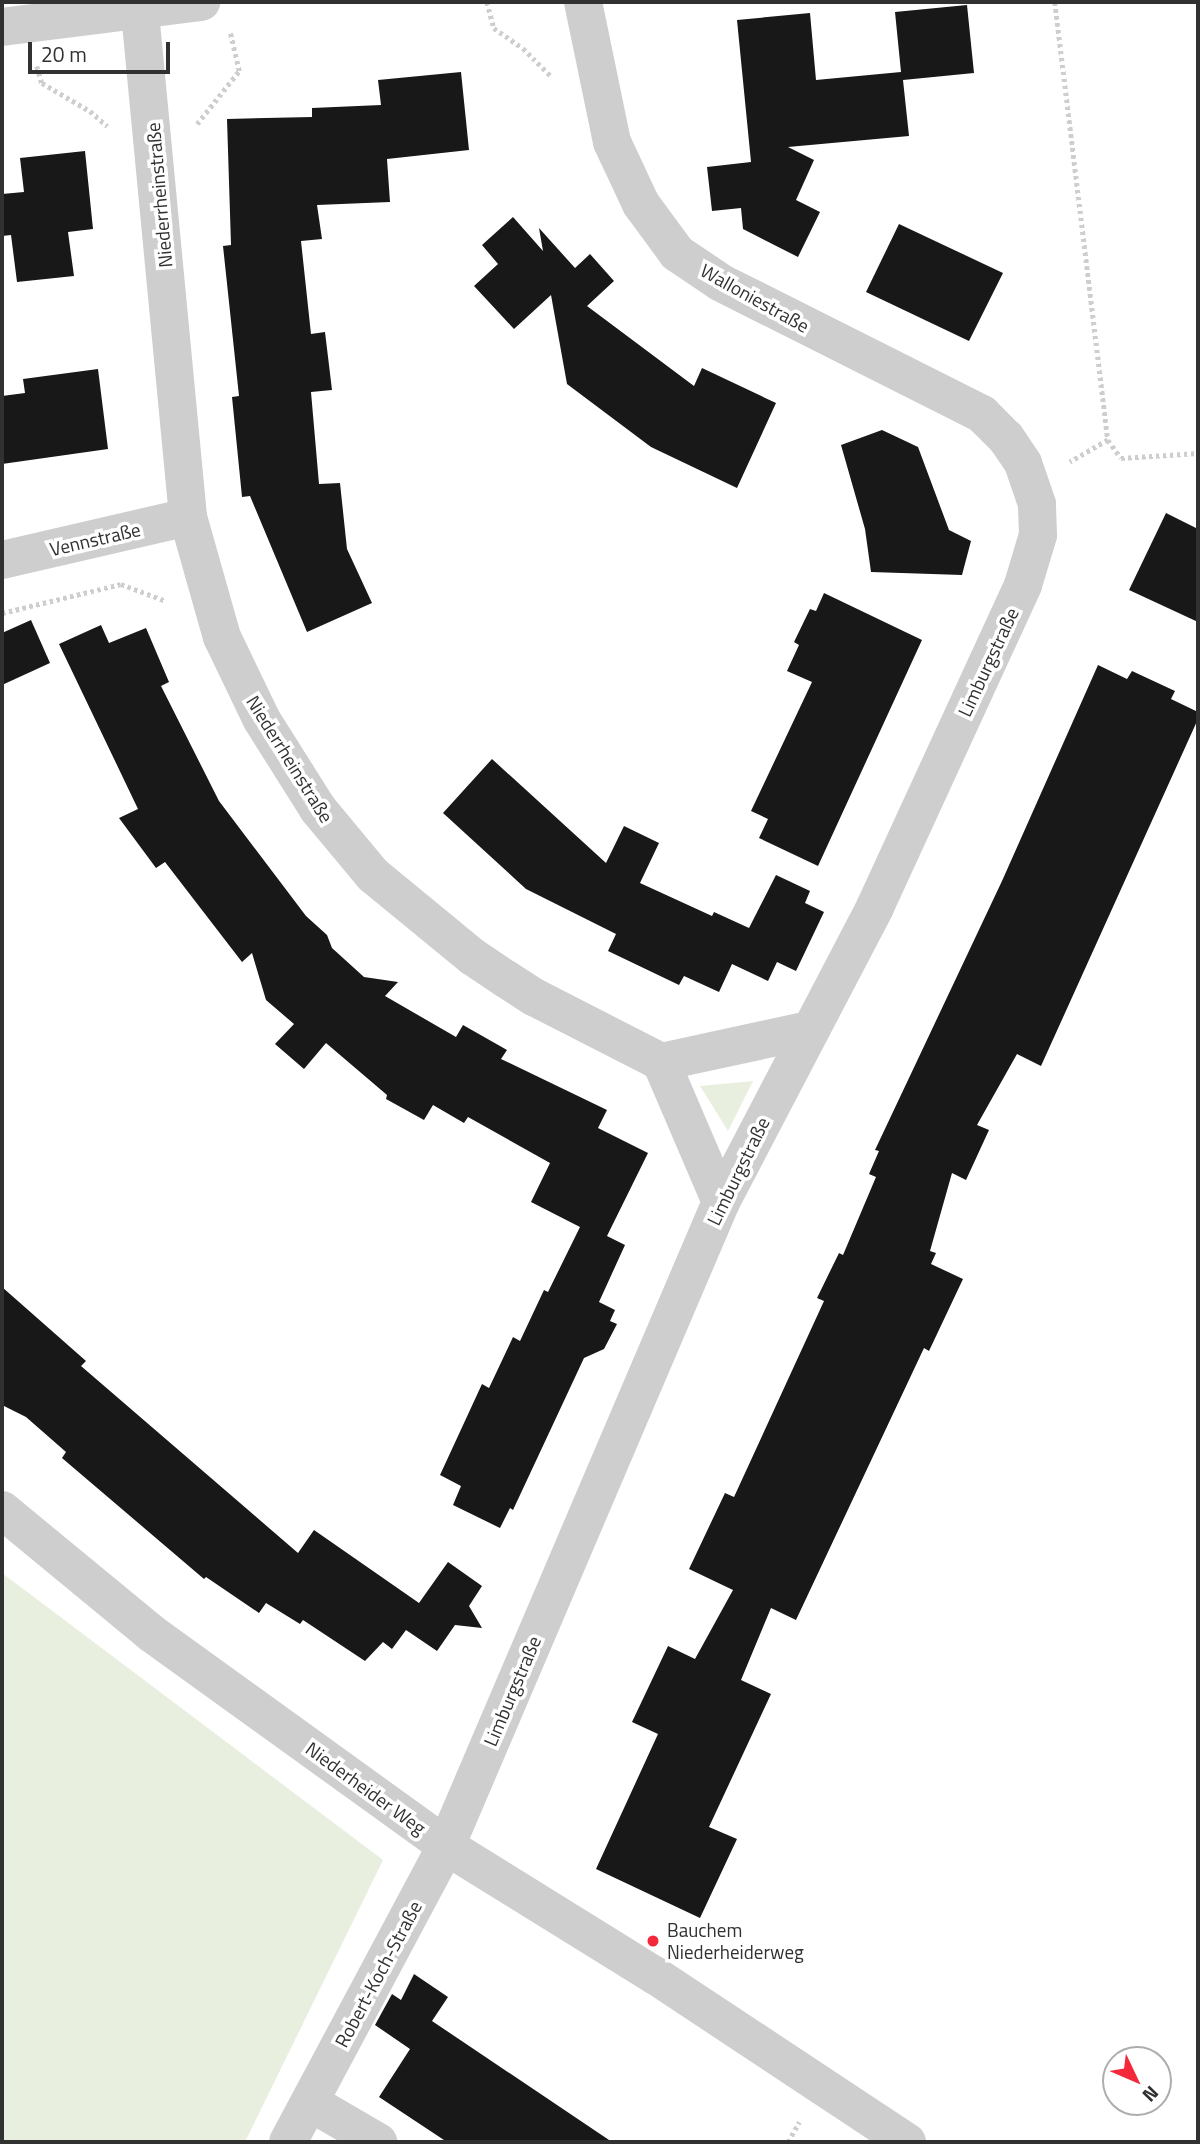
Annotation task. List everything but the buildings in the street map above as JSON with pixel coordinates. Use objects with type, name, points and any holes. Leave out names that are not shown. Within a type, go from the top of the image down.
[{"type":"street","points":[[2,27],[139,6],[201,2]]},
{"type":"street","name":"Walloniestraße","points":[[583,2],[612,142],[641,204],[677,253],[720,282],[982,414],[1006,438],[1023,463],[1034,494]]},
{"type":"street","name":"Niederrheinstraße","points":[[139,6],[188,517],[207,592],[222,637],[262,720],[318,809],[373,875],[484,964],[534,997],[661,1062]]},
{"type":"street","name":"Limburgstraße","points":[[446,1846],[721,1202],[875,907],[1023,585],[1038,535],[1034,494]]},
{"type":"street","name":"Vennstraße","points":[[2,560],[188,517]]},
{"type":"street","points":[[721,1202],[661,1062],[809,1030]]},
{"type":"street","name":"Niederheider Weg","points":[[2,1510],[151,1633],[446,1846],[656,1976],[907,2142]]},
{"type":"street","name":"Robert-Koch-Straße","points":[[288,2142],[446,1846]]},
{"type":"street","points":[[311,2103],[378,2142]]},
{"type":"path","points":[[486,2],[494,28],[523,48],[559,84],[599,79]]},
{"type":"path","points":[[1055,2],[1108,440],[1121,458],[1198,453]]},
{"type":"path","points":[[1034,494],[1108,440]]},
{"type":"path","points":[[2,613],[121,584],[170,603],[207,592]]},
{"type":"green space","points":[[753,1081],[728,1131],[700,1086]]},
{"type":"green space","points":[[2,1573],[383,1860],[245,2142],[2,2142]]},
{"type":"place","name":"Bauchem Niederheiderweg","points":[[653,1941]]}]
